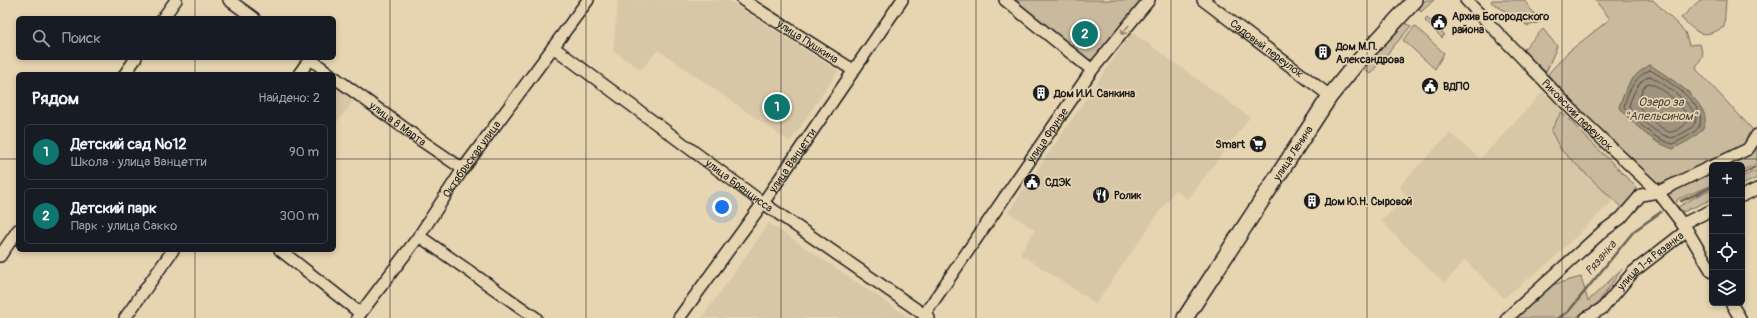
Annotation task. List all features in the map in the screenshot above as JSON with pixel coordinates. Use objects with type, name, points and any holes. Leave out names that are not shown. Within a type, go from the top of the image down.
[{"type":"main road","name":"улица Ленина","points":[[1185,318],[1330,96],[1354,65],[1415,0]]},
{"type":"street","points":[[165,16],[176,0]]},
{"type":"street","points":[[229,0],[251,16]]},
{"type":"street","name":"Октябрьская улица","points":[[358,315],[419,236],[463,168],[588,0]]},
{"type":"street","name":"улица Пушкина","points":[[743,0],[853,70]]},
{"type":"street","name":"улица Ванцетти","points":[[679,318],[764,203],[902,0]]},
{"type":"street","points":[[1005,0],[1092,70]]},
{"type":"street","name":"улица Фрунзе","points":[[927,316],[1092,70],[1149,0]]},
{"type":"street","name":"Садовый переулок","points":[[1203,0],[1330,96]]},
{"type":"street","name":"Риковский переулок","points":[[1466,0],[1581,119],[1658,192],[1685,227],[1711,270]]},
{"type":"street","name":"улица Бренцисса","points":[[554,47],[764,203],[927,316]]},
{"type":"street","points":[[126,72],[135,60]]},
{"type":"street","points":[[300,72],[308,60]]},
{"type":"street","points":[[312,60],[327,72]]},
{"type":"street","name":"улица 8 Марта","points":[[336,78],[422,141],[463,168]]},
{"type":"street","points":[[1721,162],[1748,149],[1757,135]]},
{"type":"street","points":[[1507,318],[1596,237],[1620,218],[1641,195],[1658,192],[1709,168]]},
{"type":"street","points":[[1745,195],[1757,189]]},
{"type":"street","name":"улица 1-я Рязанка","points":[[1586,318],[1604,308],[1633,272],[1685,227],[1709,212]]},
{"type":"street","points":[[0,256],[16,233]]},
{"type":"street","points":[[419,236],[536,318]]},
{"type":"street","points":[[125,318],[172,252]]},
{"type":"street","points":[[282,252],[358,315]]},
{"type":"street","points":[[1733,306],[1740,318]]},
{"type":"shaded area","points":[[618,0],[728,0],[838,71],[790,142],[658,50],[641,70],[613,51]]},
{"type":"shaded area","points":[[1011,0],[1144,0],[1094,59],[1087,60]]},
{"type":"shaded area","points":[[1426,0],[1434,0],[1421,12],[1418,7]]},
{"type":"shaded area","points":[[1492,0],[1524,0],[1540,22],[1528,26],[1491,2]]},
{"type":"shaded area","points":[[1595,0],[1653,0],[1685,32],[1689,45],[1700,44],[1703,56],[1696,67],[1697,70],[1754,131],[1748,134],[1745,145],[1659,187],[1660,182],[1655,184],[1562,93],[1548,74],[1567,53],[1610,19]],"holes":[[[1650,65],[1690,93],[1661,145],[1642,131],[1619,107],[1630,81]]]},
{"type":"shaded area","points":[[1700,0],[1726,0],[1724,27],[1710,33],[1700,33],[1681,18]]},
{"type":"shaded area","points":[[1427,18],[1444,34],[1442,38],[1425,21]]},
{"type":"shaded area","points":[[1404,23],[1411,26],[1370,74],[1363,68]]},
{"type":"shaded area","points":[[1415,26],[1444,53],[1435,69],[1403,40]]},
{"type":"shaded area","points":[[1543,29],[1557,46],[1546,72],[1522,51]]},
{"type":"shaded area","points":[[1132,32],[1250,117],[1188,199],[1175,190],[1095,305],[1091,300],[1020,254],[1035,230],[1008,212]]},
{"type":"shaded area","points":[[336,86],[355,99],[336,123]]},
{"type":"shaded area","points":[[1543,92],[1602,149],[1632,182],[1551,261],[1504,298],[1465,260],[1445,283],[1423,264],[1381,221],[1406,196],[1399,186],[1450,133],[1480,159]]},
{"type":"shaded area","points":[[1561,112],[1636,187],[1634,194],[1622,208],[1561,150],[1551,131]]},
{"type":"shaded area","points":[[1757,142],[1757,163],[1745,169],[1745,162],[1726,162]]},
{"type":"shaded area","points":[[1757,170],[1757,178],[1745,184],[1745,176]]},
{"type":"shaded area","points":[[1709,171],[1709,186],[1678,199],[1675,205],[1665,194]]},
{"type":"shaded area","points":[[1709,191],[1709,200],[1683,212],[1678,207]]},
{"type":"shaded area","points":[[769,223],[910,318],[702,318]]},
{"type":"shaded area","points":[[1622,269],[1598,303],[1575,318],[1514,318],[1548,286],[1581,277],[1588,301]]},
{"type":"water","name":"Озеро за \"Апельсином\"","points":[[1650,65],[1677,83],[1696,101],[1703,110],[1705,119],[1703,128],[1700,132],[1690,140],[1673,149],[1657,142],[1643,132],[1619,107],[1630,83],[1638,73]]},
{"type":"waterway","name":"Рязанка","points":[[1745,172],[1757,166]]},
{"type":"waterway","name":"Рязанка","points":[[1681,201],[1709,188]]},
{"type":"waterway","name":"Рязанка","points":[[1558,318],[1568,312],[1634,231],[1661,212]]},
{"type":"place","name":"Архив Богородского района","points":[[1439,22]]},
{"type":"place","name":"Детский парк","points":[[1085,34]]},
{"type":"place","name":"Дом М.П. Александрова","points":[[1323,52]]},
{"type":"place","name":"ВДПО","points":[[1430,86]]},
{"type":"place","name":"Дом И.И. Санкина","points":[[1041,93]]},
{"type":"place","name":"Детский сад №12","points":[[777,107]]},
{"type":"place","name":"Smart","points":[[1258,144]]},
{"type":"place","name":"СДЭК","points":[[1032,182]]},
{"type":"place","name":"Ролик","points":[[1101,195]]},
{"type":"place","name":"Дом Ю.Н. Сыровой","points":[[1312,201]]}]
